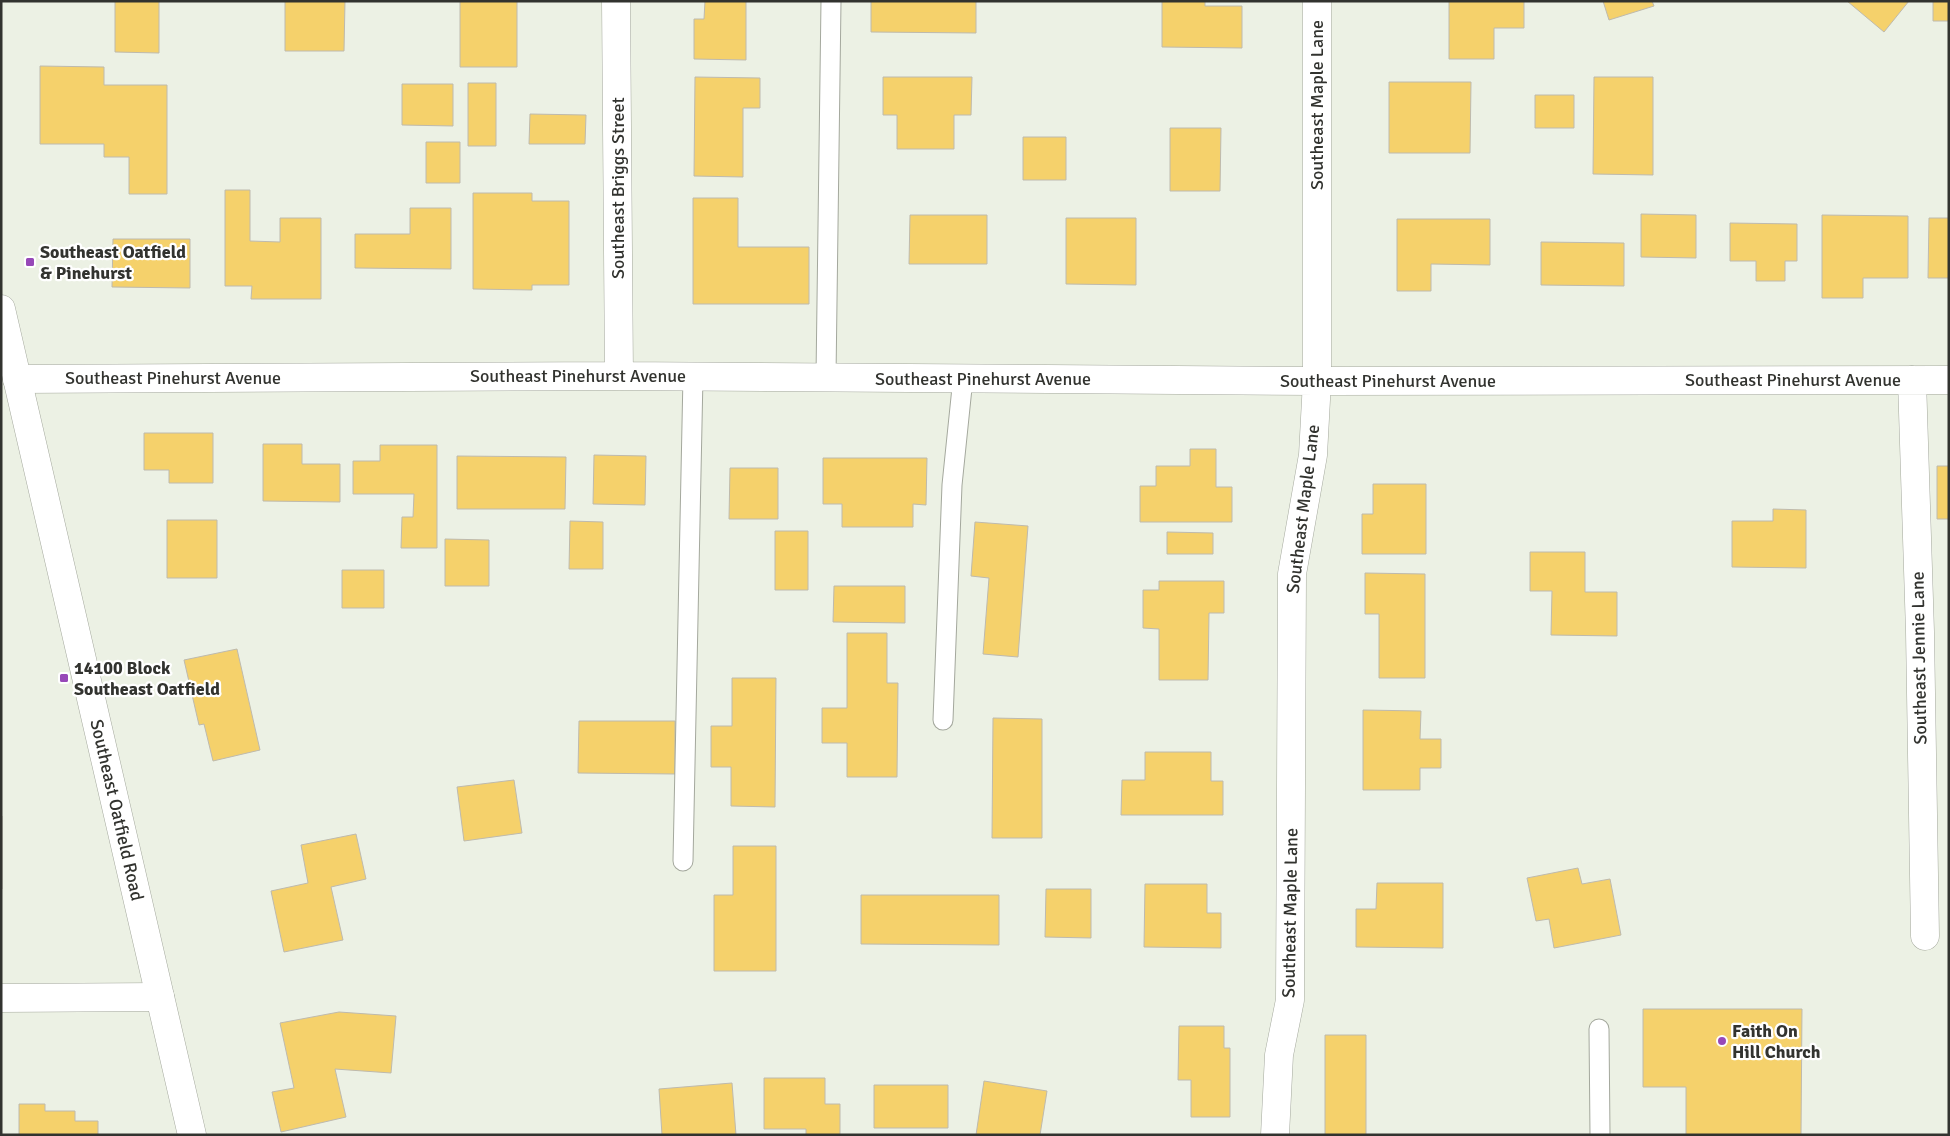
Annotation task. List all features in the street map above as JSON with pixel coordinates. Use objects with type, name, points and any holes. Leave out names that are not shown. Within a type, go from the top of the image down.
[{"type":"street","name":"Southeast Briggs Street","points":[[616,1],[619,376]]},
{"type":"street","name":"Southeast Maple Lane","points":[[1275,1135],[1279,1055],[1290,1000],[1292,574],[1313,455],[1317,381],[1317,1]]},
{"type":"street","name":"Southeast Oatfield Road","points":[[1,309],[192,1135]]},
{"type":"street","name":"Southeast Pinehurst Avenue","points":[[18,379],[692,376],[1317,381],[1949,380]]},
{"type":"street","name":"Southeast Jennie Lane","points":[[1912,380],[1920,632],[1925,936]]},
{"type":"street","points":[[1,998],[160,997]]},
{"type":"lane","points":[[826,377],[831,1]]},
{"type":"lane","points":[[683,861],[692,376]]},
{"type":"lane","points":[[943,720],[952,485],[963,378]]},
{"type":"lane","points":[[1599,1029],[1600,1135]]},
{"type":"building","points":[[115,1],[159,1],[159,53],[115,52]]},
{"type":"building","points":[[285,1],[345,1],[344,51],[285,51]]},
{"type":"building","points":[[460,1],[517,1],[517,67],[460,67]]},
{"type":"building","points":[[705,1],[746,1],[746,60],[694,59],[694,19],[704,19]]},
{"type":"building","points":[[871,1],[976,1],[976,33],[871,32]]},
{"type":"building","points":[[1162,1],[1205,1],[1205,6],[1242,6],[1242,48],[1162,47]]},
{"type":"building","points":[[1449,1],[1524,1],[1524,28],[1494,28],[1494,59],[1449,59]]},
{"type":"building","points":[[1603,1],[1652,1],[1654,6],[1609,20]]},
{"type":"building","points":[[1847,1],[1909,1],[1884,32]]},
{"type":"building","points":[[1933,1],[1949,1],[1949,21],[1933,21]]},
{"type":"building","points":[[40,66],[104,67],[104,85],[167,85],[167,194],[129,194],[129,157],[104,157],[104,144],[40,144]]},
{"type":"building","points":[[695,77],[760,78],[760,108],[743,108],[743,177],[694,176]]},
{"type":"building","points":[[883,77],[972,77],[971,115],[954,115],[954,149],[897,149],[897,115],[883,115]]},
{"type":"building","points":[[1594,77],[1653,77],[1653,175],[1593,174]]},
{"type":"building","points":[[1389,82],[1471,82],[1470,153],[1389,153]]},
{"type":"building","points":[[468,83],[496,83],[496,146],[468,146]]},
{"type":"building","points":[[402,84],[453,84],[453,126],[402,125]]},
{"type":"building","points":[[1535,95],[1574,95],[1574,128],[1535,128]]},
{"type":"building","points":[[530,114],[586,115],[585,144],[529,144]]},
{"type":"building","points":[[1170,128],[1221,128],[1220,191],[1170,191]]},
{"type":"building","points":[[1023,137],[1066,137],[1066,180],[1023,180]]},
{"type":"building","points":[[426,142],[460,142],[460,183],[426,183]]},
{"type":"building","points":[[225,190],[250,190],[250,241],[280,242],[280,218],[321,218],[321,299],[251,299],[252,286],[225,286]]},
{"type":"building","points":[[473,193],[532,193],[532,201],[569,201],[569,285],[532,285],[532,290],[473,289]]},
{"type":"building","points":[[693,198],[738,198],[738,247],[809,247],[809,304],[693,304]]},
{"type":"building","points":[[410,208],[451,208],[451,269],[355,268],[355,234],[410,234]]},
{"type":"building","points":[[1641,214],[1696,215],[1696,258],[1641,257]]},
{"type":"building","points":[[910,215],[987,215],[987,264],[909,264]]},
{"type":"building","points":[[1822,215],[1908,216],[1908,278],[1863,278],[1863,298],[1822,298]]},
{"type":"building","points":[[1066,218],[1136,218],[1136,285],[1066,284]]},
{"type":"building","points":[[1929,218],[1949,218],[1949,278],[1928,278]]},
{"type":"building","points":[[1397,219],[1490,219],[1490,265],[1431,264],[1431,291],[1397,291]]},
{"type":"building","points":[[1730,223],[1797,224],[1797,261],[1785,261],[1785,281],[1756,281],[1756,261],[1730,261]]},
{"type":"building","points":[[113,239],[190,239],[190,288],[112,287]]},
{"type":"building","points":[[1541,242],[1624,243],[1624,286],[1541,285]]},
{"type":"building","points":[[144,433],[213,433],[213,483],[169,483],[169,470],[144,470]]},
{"type":"building","points":[[263,444],[302,444],[302,464],[340,464],[340,502],[263,501]]},
{"type":"building","points":[[380,445],[437,445],[437,548],[401,548],[402,517],[413,517],[414,494],[353,494],[353,461],[380,461]]},
{"type":"building","points":[[1190,449],[1216,449],[1216,487],[1232,487],[1232,522],[1140,522],[1140,486],[1156,486],[1156,466],[1190,466]]},
{"type":"building","points":[[594,455],[646,456],[645,505],[593,504]]},
{"type":"building","points":[[457,456],[566,457],[565,509],[457,509]]},
{"type":"building","points":[[823,458],[927,458],[926,505],[913,504],[913,527],[842,527],[842,504],[823,504]]},
{"type":"building","points":[[1937,466],[1949,466],[1949,519],[1937,519]]},
{"type":"building","points":[[730,468],[778,468],[778,519],[729,519]]},
{"type":"building","points":[[1373,484],[1426,484],[1426,554],[1362,554],[1362,514],[1373,514]]},
{"type":"building","points":[[1773,509],[1806,510],[1806,568],[1732,567],[1732,521],[1773,521]]},
{"type":"building","points":[[167,520],[217,520],[217,578],[167,578]]},
{"type":"building","points":[[570,521],[603,522],[603,569],[569,569]]},
{"type":"building","points":[[975,522],[1028,526],[1018,657],[983,654],[989,578],[971,576]]},
{"type":"building","points":[[775,531],[808,531],[808,590],[775,590]]},
{"type":"building","points":[[1167,532],[1213,533],[1213,554],[1167,554]]},
{"type":"building","points":[[445,539],[489,540],[489,586],[445,586]]},
{"type":"building","points":[[1530,552],[1585,552],[1585,592],[1617,592],[1617,636],[1551,635],[1552,591],[1530,591]]},
{"type":"building","points":[[342,570],[384,570],[384,608],[342,608]]},
{"type":"building","points":[[1365,573],[1425,574],[1425,678],[1379,678],[1379,614],[1365,614]]},
{"type":"building","points":[[1159,581],[1224,581],[1224,613],[1209,613],[1208,680],[1159,680],[1159,629],[1143,628],[1143,590],[1159,590]]},
{"type":"building","points":[[834,586],[905,586],[905,623],[833,622]]},
{"type":"building","points":[[847,633],[887,633],[887,683],[898,683],[897,777],[847,777],[847,743],[822,743],[822,708],[847,708]]},
{"type":"building","points":[[237,649],[260,750],[213,761],[204,724],[199,725],[184,660]]},
{"type":"building","points":[[732,678],[776,678],[775,807],[731,806],[731,767],[711,767],[711,726],[732,726]]},
{"type":"building","points":[[1363,710],[1421,711],[1420,739],[1441,739],[1441,768],[1420,768],[1420,790],[1363,790]]},
{"type":"building","points":[[993,718],[1042,719],[1042,838],[992,838]]},
{"type":"building","points":[[579,721],[675,721],[675,774],[578,773]]},
{"type":"building","points":[[1145,752],[1211,752],[1211,781],[1223,781],[1223,815],[1121,815],[1122,780],[1145,780]]},
{"type":"building","points":[[514,780],[522,833],[464,841],[457,787]]},
{"type":"building","points":[[2,816],[2,889],[1,889]]},
{"type":"building","points":[[356,834],[366,879],[331,887],[343,940],[284,952],[271,891],[308,883],[301,845]]},
{"type":"building","points":[[733,846],[776,846],[776,971],[714,971],[714,895],[733,895]]},
{"type":"building","points":[[1578,868],[1582,884],[1610,879],[1621,935],[1554,948],[1549,919],[1536,921],[1527,878]]},
{"type":"building","points":[[1377,883],[1443,883],[1443,948],[1356,947],[1356,909],[1376,909]]},
{"type":"building","points":[[1145,884],[1207,884],[1207,913],[1221,913],[1221,948],[1144,947]]},
{"type":"building","points":[[1046,889],[1091,889],[1091,938],[1045,937]]},
{"type":"building","points":[[861,895],[999,895],[999,945],[861,944]]},
{"type":"building","name":"Faith On Hill Church","points":[[1643,1009],[1802,1009],[1801,1135],[1686,1135],[1686,1087],[1643,1087]]},
{"type":"building","points":[[339,1012],[396,1016],[391,1073],[335,1069],[346,1117],[281,1132],[272,1092],[294,1088],[280,1023]]},
{"type":"building","points":[[1179,1026],[1224,1026],[1224,1048],[1230,1048],[1230,1117],[1191,1117],[1191,1080],[1178,1080]]},
{"type":"building","points":[[1325,1035],[1366,1035],[1366,1135],[1325,1135]]},
{"type":"building","points":[[764,1078],[825,1078],[825,1104],[840,1104],[840,1135],[806,1135],[806,1129],[764,1129]]},
{"type":"building","points":[[984,1081],[1047,1091],[1040,1135],[976,1135]]},
{"type":"building","points":[[732,1083],[736,1135],[662,1135],[659,1089]]},
{"type":"building","points":[[874,1085],[948,1085],[948,1128],[874,1128]]},
{"type":"building","points":[[19,1104],[45,1104],[45,1111],[75,1111],[75,1121],[98,1121],[98,1135],[19,1135]]},
{"type":"place","name":"Southeast Oatfield & Pinehurst","points":[[30,262]]},
{"type":"place","name":"14100 Block Southeast Oatfield","points":[[64,678]]},
{"type":"place","name":"Faith On Hill Church","points":[[1722,1041]]}]
